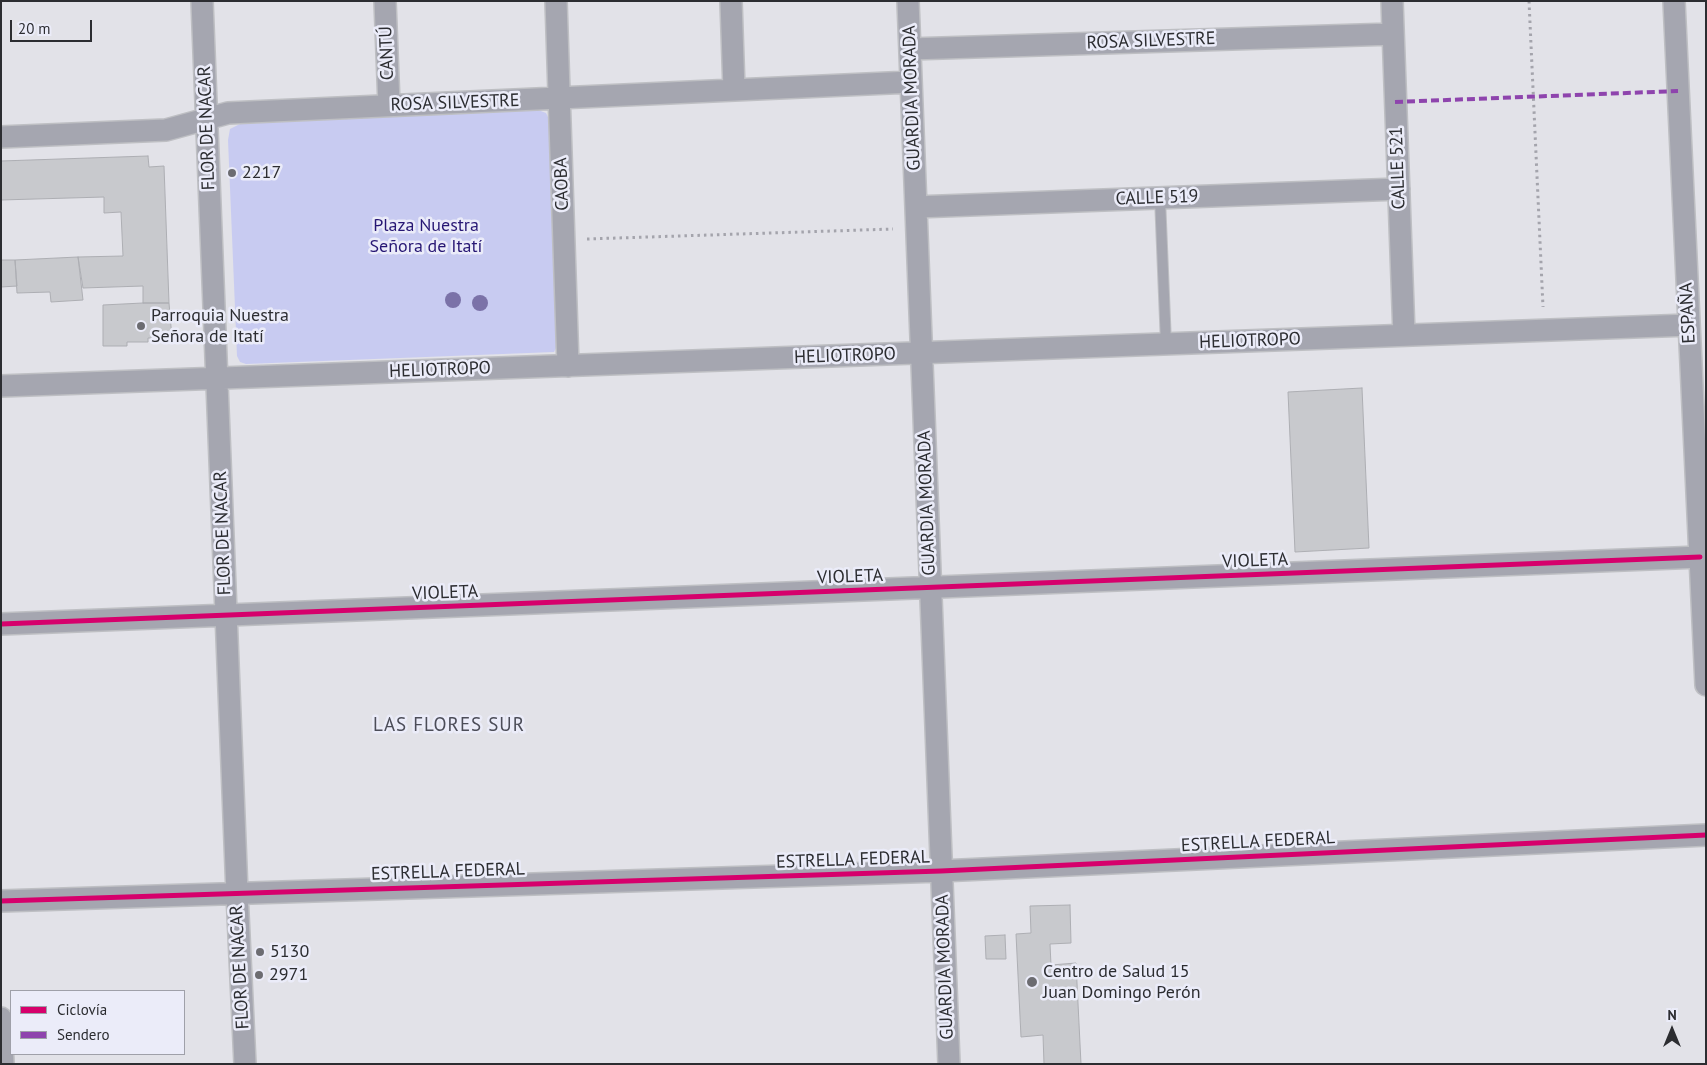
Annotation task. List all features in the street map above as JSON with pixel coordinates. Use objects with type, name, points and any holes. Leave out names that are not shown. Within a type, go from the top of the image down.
[{"type":"street","name":"FLOR DE NACAR","points":[[202,1],[236,893],[245,1064]]},
{"type":"street","name":"CANTÚ","points":[[385,1],[389,105]]},
{"type":"street","name":"CAOBA","points":[[556,1],[568,366]]},
{"type":"street","points":[[731,1],[734,90]]},
{"type":"street","name":"GUARDIA MORADA","points":[[908,1],[949,1064]]},
{"type":"street","name":"CALLE 521","points":[[1392,1],[1404,335]]},
{"type":"street","name":"ESPAÑA","points":[[1674,1],[1706,685]]},
{"type":"street","name":"ROSA SILVESTRE","points":[[910,49],[1393,34]]},
{"type":"street","name":"ROSA SILVESTRE","points":[[1,137],[166,130],[228,113],[911,82]]},
{"type":"street","name":"CALLE 519","points":[[916,218],[1160,198],[1399,189]]},
{"type":"street","name":"HELIOTROPO","points":[[1,386],[1689,325]]},
{"type":"street","name":"VIOLETA","points":[[1,624],[1700,557]]},
{"type":"street","name":"ESTRELLA FEDERAL","points":[[1,901],[941,871],[1706,835]]},
{"type":"street","points":[[1,1018],[3,1064]]},
{"type":"lane","points":[[1160,198],[1166,344]]},
{"type":"path","points":[[1529,1],[1544,330]]},
{"type":"path","points":[[564,239],[916,218]]},
{"type":"green space","name":"Plaza Nuestra Señora de Itatí","points":[[538,110],[546,113],[549,119],[558,344],[554,352],[246,364],[240,362],[237,356],[228,140],[230,129],[240,124]]},
{"type":"building","points":[[148,156],[149,167],[164,166],[169,303],[143,303],[143,286],[83,288],[78,257],[123,256],[121,212],[104,213],[104,197],[1,200],[1,161]]},
{"type":"building","points":[[78,257],[83,300],[51,302],[50,292],[17,293],[15,260]]},
{"type":"building","points":[[1,260],[15,260],[17,286],[1,287]]},
{"type":"building","points":[[169,303],[172,338],[148,338],[148,342],[127,342],[127,346],[103,346],[103,305]]},
{"type":"building","points":[[1362,388],[1369,548],[1295,552],[1288,392]]},
{"type":"building","points":[[1070,905],[1071,943],[1050,944],[1051,965],[1076,963],[1081,1064],[1044,1064],[1043,1035],[1021,1037],[1016,934],[1031,933],[1030,906]]},
{"type":"building","points":[[1005,935],[1006,959],[986,959],[985,936]]},
{"type":"marked path","points":[[1395,102],[1678,91]]},
{"type":"cycle path","points":[[1,624],[1700,557]]},
{"type":"cycle path","points":[[1,901],[941,871],[1706,835]]},
{"type":"place","name":"2217","points":[[232,173]]},
{"type":"place","name":"Parroquia Nuestra Señora de Itatí","points":[[141,326]]},
{"type":"place","name":"5130","points":[[260,952]]},
{"type":"place","name":"2971","points":[[259,975]]},
{"type":"place","name":"Centro de Salud 15 Juan Domingo Perón","points":[[1032,982]]},
{"type":"district","name":"LAS FLORES SUR","points":[[449,726]]}]
